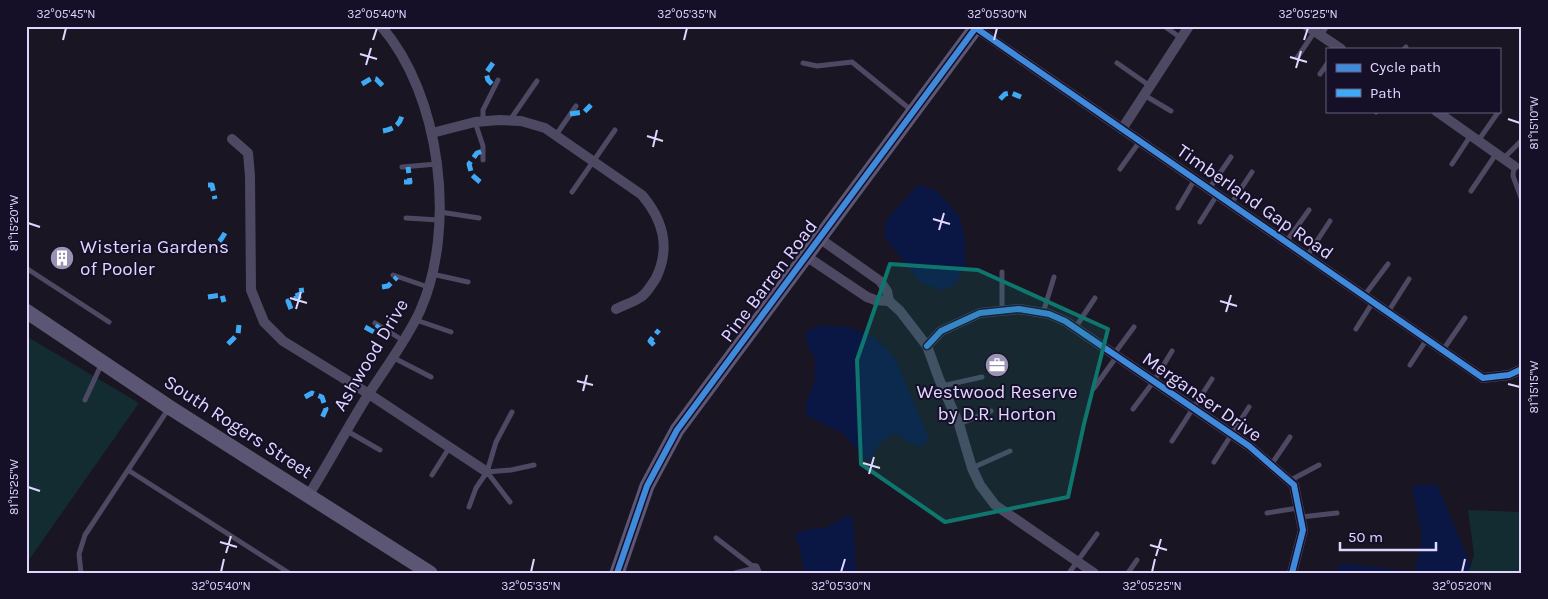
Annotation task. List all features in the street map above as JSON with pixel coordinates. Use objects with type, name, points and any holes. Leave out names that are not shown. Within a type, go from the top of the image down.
[{"type":"main road","name":"Pine Barren Road","points":[[617,573],[647,486],[677,430],[976,27]]},
{"type":"main road","name":"South Rogers Street","points":[[26,311],[169,407],[430,573]]},
{"type":"street","name":"Ashwood Drive","points":[[308,496],[368,394],[404,342],[428,287],[437,244],[439,216],[437,164],[432,133],[410,73],[392,39],[381,26]]},
{"type":"street","points":[[1122,129],[1189,26]]},
{"type":"street","name":"Timberland Gap Road","points":[[976,27],[1484,378],[1509,375],[1522,369]]},
{"type":"street","points":[[1314,31],[1339,48]]},
{"type":"street","points":[[1437,112],[1500,157],[1518,166]]},
{"type":"street","points":[[432,133],[479,121],[521,121],[545,128],[642,195],[653,207],[661,224],[664,238],[660,269],[653,283],[643,296],[616,309]]},
{"type":"street","points":[[232,139],[248,153],[251,290],[264,322],[283,341],[487,472]]},
{"type":"street","points":[[819,238],[880,282],[886,291],[889,301],[900,311],[927,346],[958,424],[972,468],[980,485],[995,505],[1094,573]]},
{"type":"street","points":[[806,256],[868,297],[875,300],[889,301]]},
{"type":"street","name":"Merganser Drive","points":[[927,346],[941,331],[980,313],[1019,309],[1049,314],[1065,321],[1232,434],[1249,446],[1289,481]]},
{"type":"street","points":[[1289,481],[1294,485],[1303,530],[1292,573]]},
{"type":"lane","points":[[1164,26],[1181,38]]},
{"type":"lane","points":[[1297,58],[1314,31],[1327,26]]},
{"type":"lane","points":[[803,63],[817,66],[852,62],[913,112]]},
{"type":"lane","points":[[1117,63],[1171,111]]},
{"type":"lane","points":[[1320,74],[1326,65]]},
{"type":"lane","points":[[483,160],[479,121],[498,80]]},
{"type":"lane","points":[[510,120],[537,81]]},
{"type":"lane","points":[[556,135],[576,106]]},
{"type":"lane","points":[[1452,164],[1498,112]]},
{"type":"lane","points":[[572,192],[615,130]]},
{"type":"lane","points":[[1471,191],[1500,157],[1522,140]]},
{"type":"lane","points":[[1120,168],[1140,141]]},
{"type":"lane","points":[[1200,222],[1213,192],[1232,157]]},
{"type":"lane","points":[[402,167],[437,164]]},
{"type":"lane","points":[[1518,166],[1513,176],[1522,200]]},
{"type":"lane","points":[[1231,204],[1252,172]]},
{"type":"lane","points":[[1178,208],[1195,179]]},
{"type":"lane","points":[[1286,242],[1309,210]]},
{"type":"lane","points":[[406,218],[439,216],[479,218]]},
{"type":"lane","points":[[1307,256],[1330,221]]},
{"type":"lane","points":[[1356,329],[1369,299],[1388,264]]},
{"type":"lane","points":[[26,268],[109,322]]},
{"type":"lane","points":[[1002,272],[1002,310]]},
{"type":"lane","points":[[432,274],[468,282]]},
{"type":"lane","points":[[393,276],[428,287]]},
{"type":"lane","points":[[1043,313],[1054,277]]},
{"type":"lane","points":[[1388,312],[1409,279]]},
{"type":"lane","points":[[1075,328],[1095,298]]},
{"type":"lane","points":[[1443,350],[1465,318]]},
{"type":"lane","points":[[415,320],[451,332]]},
{"type":"lane","points":[[375,323],[404,342]]},
{"type":"lane","points":[[1094,388],[1134,327]]},
{"type":"lane","points":[[1410,365],[1427,339]]},
{"type":"lane","points":[[1133,409],[1154,381],[1172,351]]},
{"type":"lane","points":[[394,358],[431,377]]},
{"type":"lane","points":[[85,400],[102,362]]},
{"type":"lane","points":[[942,386],[982,378]]},
{"type":"lane","points":[[1172,441],[1212,380]]},
{"type":"lane","points":[[81,573],[79,554],[84,535],[169,407]]},
{"type":"lane","points":[[1214,462],[1249,407]]},
{"type":"lane","points":[[958,424],[991,411]]},
{"type":"lane","points":[[469,507],[476,488],[487,472],[496,442],[512,412]]},
{"type":"lane","points":[[347,431],[380,450]]},
{"type":"lane","points":[[1271,466],[1290,437]]},
{"type":"lane","points":[[432,475],[449,448]]},
{"type":"lane","points":[[972,468],[1010,451]]},
{"type":"lane","points":[[487,472],[511,470],[534,464]]},
{"type":"lane","points":[[1289,481],[1319,465]]},
{"type":"lane","points":[[128,470],[289,573]]},
{"type":"lane","points":[[487,472],[510,502]]},
{"type":"lane","points":[[1267,513],[1338,513]]},
{"type":"lane","points":[[1069,573],[1097,534]]},
{"type":"lane","points":[[716,538],[756,570]]},
{"type":"lane","points":[[1128,573],[1137,560]]},
{"type":"lane","points":[[736,573],[756,570]]},
{"type":"highlighted area","points":[[890,264],[978,270],[1108,329],[1068,497],[945,522],[861,464],[857,360]]},
{"type":"green space","points":[[26,336],[139,403],[26,564]]},
{"type":"green space","points":[[1468,510],[1522,512],[1522,573],[1468,573],[1474,555]]},
{"type":"water","points":[[918,185],[937,191],[960,217],[965,242],[966,264],[955,285],[941,290],[921,283],[884,236],[887,219]]},
{"type":"water","points":[[820,325],[849,327],[872,336],[894,356],[929,438],[922,446],[911,444],[896,433],[886,438],[879,445],[870,463],[842,433],[806,415],[806,404],[815,379],[815,357],[808,347],[805,333]]},
{"type":"water","points":[[1437,484],[1471,566],[1466,573],[1336,573],[1341,563],[1415,572],[1422,538],[1412,486]]},
{"type":"water","points":[[849,514],[853,521],[856,573],[808,573],[804,570],[795,535],[804,530],[825,528]]},
{"type":"marked path","points":[[493,63],[486,73],[488,80],[494,86]]},
{"type":"marked path","points":[[362,84],[372,78],[376,79],[385,88]]},
{"type":"marked path","points":[[1000,99],[1005,94],[1011,93],[1021,97]]},
{"type":"marked path","points":[[570,114],[584,112],[591,105]]},
{"type":"marked path","points":[[383,131],[395,126],[402,116]]},
{"type":"marked path","points":[[480,182],[472,175],[469,164],[477,153],[483,151]]},
{"type":"marked path","points":[[404,182],[410,182],[408,167]]},
{"type":"marked path","points":[[208,185],[212,185],[215,199]]},
{"type":"marked path","points":[[206,247],[217,243],[225,233]]},
{"type":"marked path","points":[[382,287],[388,286],[397,277]]},
{"type":"marked path","points":[[291,309],[288,301],[299,297],[296,291],[304,290]]},
{"type":"marked path","points":[[208,297],[222,295],[224,302]]},
{"type":"marked path","points":[[228,344],[238,334],[239,325]]},
{"type":"marked path","points":[[365,327],[374,332],[379,325]]},
{"type":"marked path","points":[[654,345],[650,341],[659,330]]},
{"type":"marked path","points":[[305,397],[312,393],[322,397],[326,409],[322,418]]},
{"type":"cycle path","points":[[617,573],[647,486],[677,430],[977,26]]},
{"type":"cycle path","points":[[976,28],[1483,378],[1509,375],[1522,369]]},
{"type":"cycle path","points":[[927,346],[941,331],[980,313],[1019,309],[1049,314],[1065,321],[1249,446],[1294,485],[1303,530],[1292,573]]},
{"type":"place","name":"Wisteria Gardens of Pooler","points":[[62,258]]},
{"type":"place","name":"Westwood Reserve by D.R. Horton","points":[[997,365]]}]
